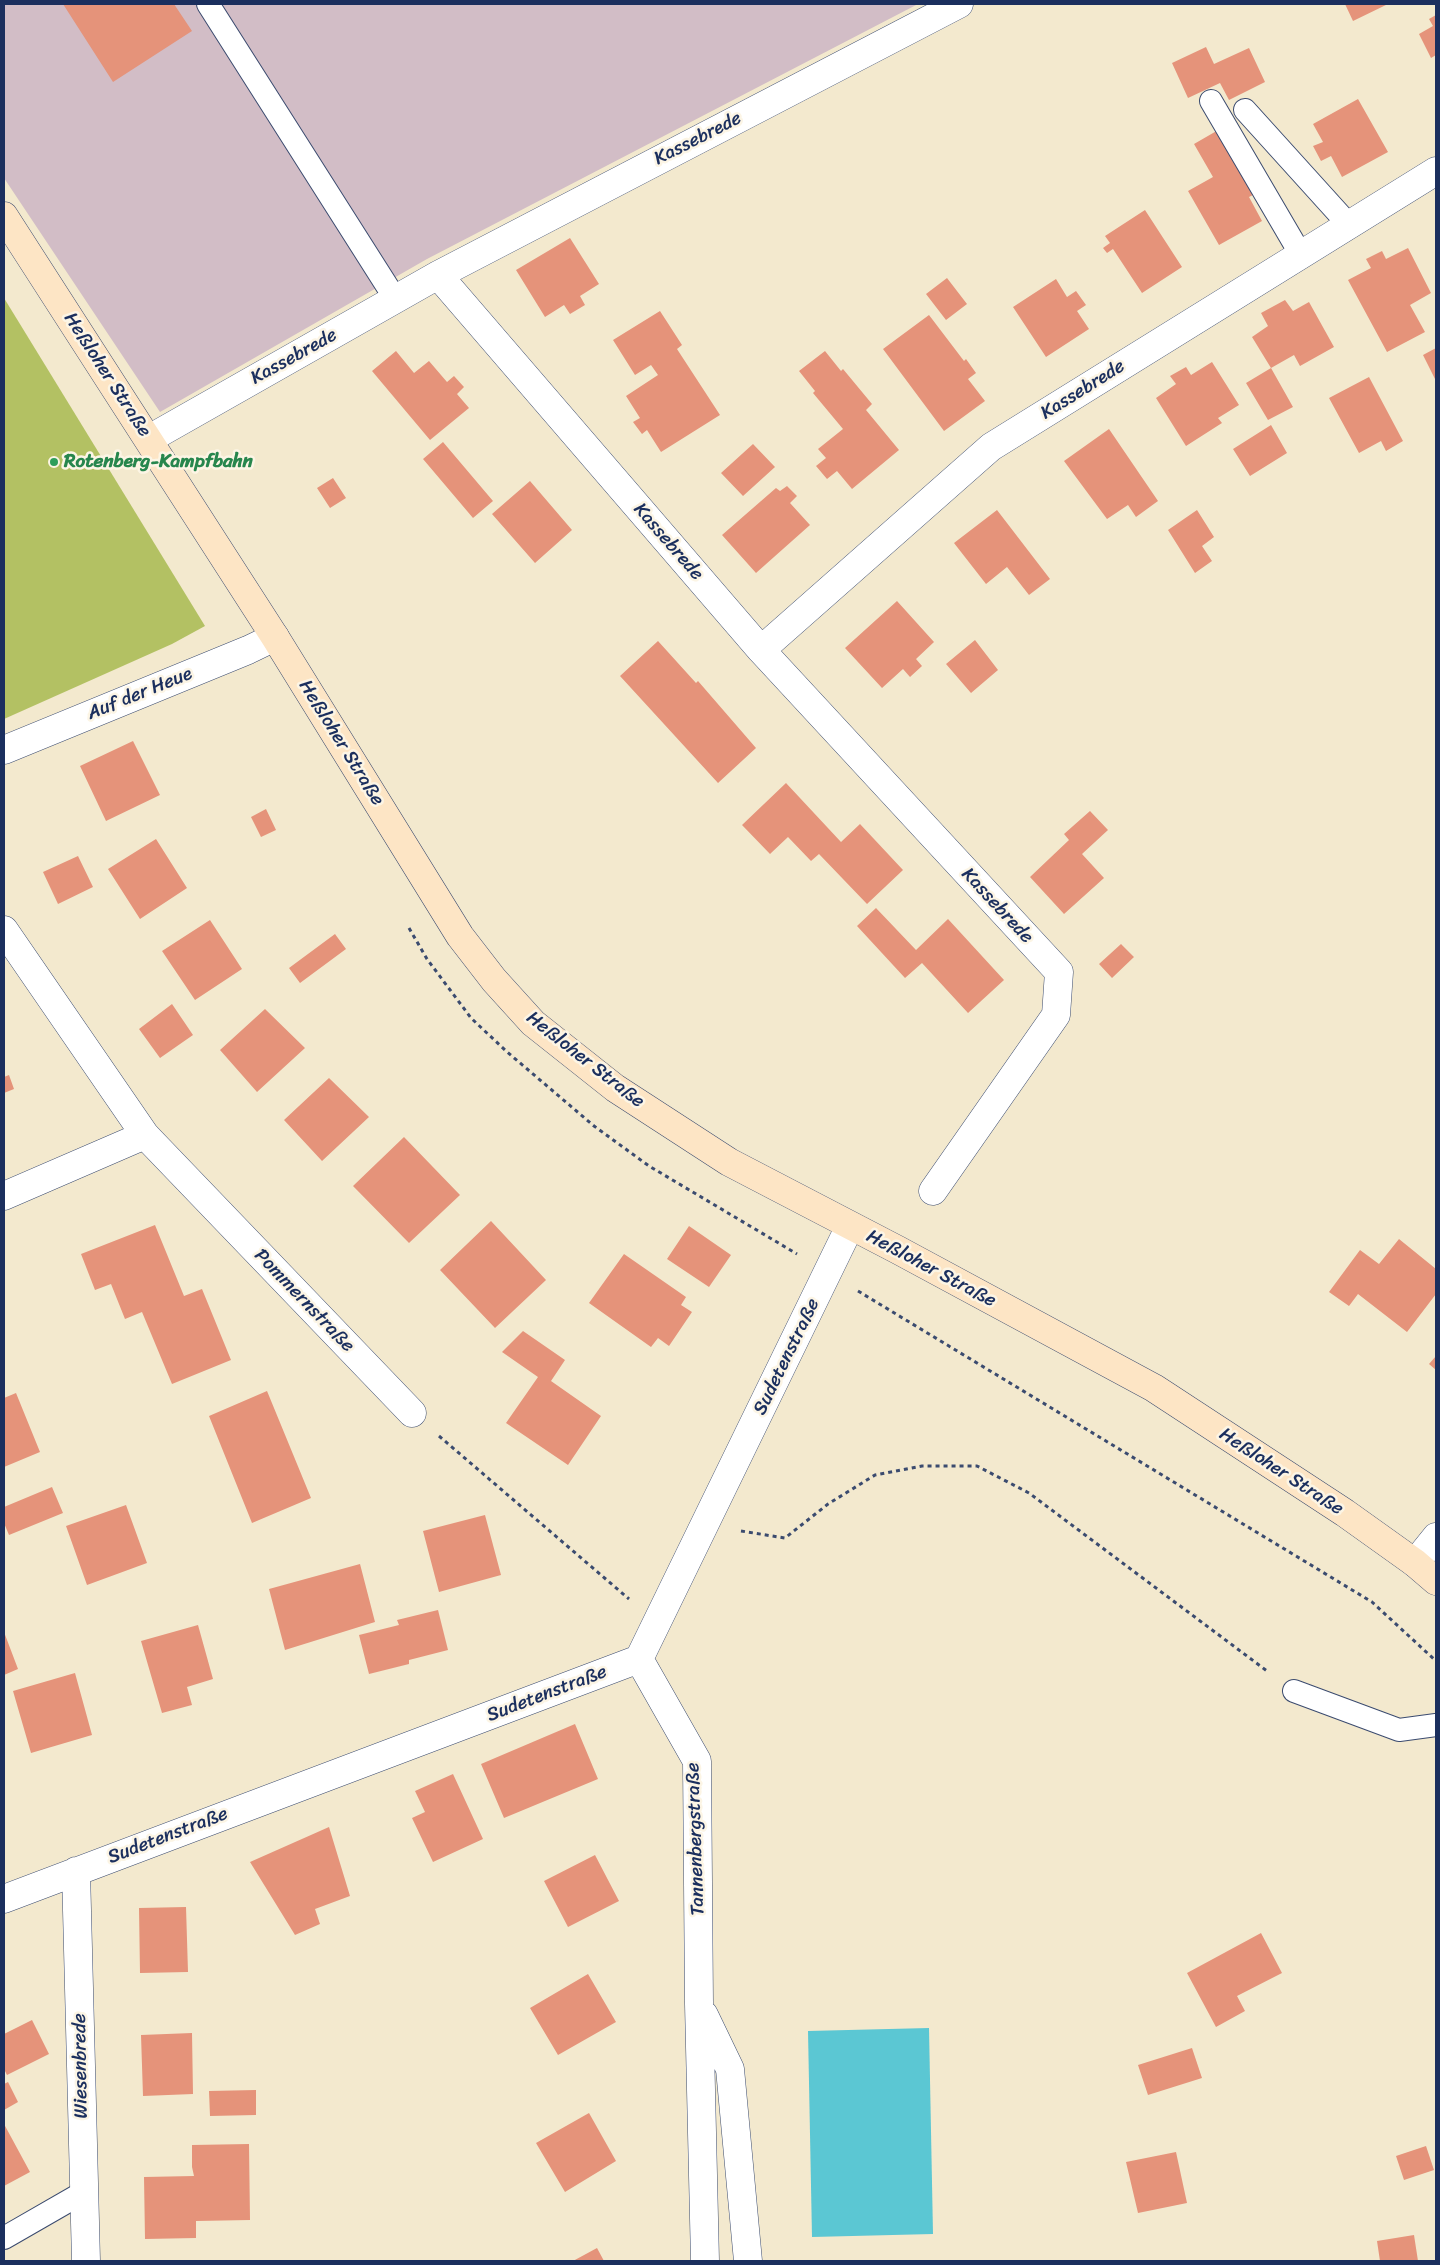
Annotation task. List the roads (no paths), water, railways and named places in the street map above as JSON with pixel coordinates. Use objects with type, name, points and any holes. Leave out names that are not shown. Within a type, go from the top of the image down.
[{"type":"main road","name":"Heßloher Straße","points":[[4,216],[275,637],[460,936],[494,980],[533,1023],[615,1088],[729,1162],[898,1250],[1154,1388],[1344,1513],[1415,1563],[1436,1581]]},
{"type":"street","name":"Kassebrede","points":[[149,439],[438,275],[959,4]]},
{"type":"street","name":"Kassebrede","points":[[761,650],[991,447],[1436,171]]},
{"type":"street","name":"Kassebrede","points":[[438,275],[761,650],[1058,972],[1056,1015],[932,1191]]},
{"type":"street","name":"Auf der Heue","points":[[4,750],[248,650],[275,637]]},
{"type":"street","name":"Pommernstraße","points":[[4,930],[145,1135],[412,1412]]},
{"type":"street","points":[[4,1196],[145,1135]]},
{"type":"street","name":"Sudetenstraße","points":[[4,1899],[639,1659],[658,1624],[850,1226]]},
{"type":"street","points":[[1415,1563],[1436,1537]]},
{"type":"street","name":"Tannenbergstraße","points":[[639,1659],[697,1761],[699,2004],[705,2261]]},
{"type":"street","name":"Wiesenbrede","points":[[76,1871],[86,2261]]},
{"type":"street","name":"Tannenbergstraße","points":[[699,2004],[730,2069],[748,2261]]},
{"type":"lane","points":[[208,4],[396,300]]},
{"type":"lane","points":[[1211,101],[1301,255]]},
{"type":"lane","points":[[1245,110],[1349,225]]},
{"type":"lane","points":[[1294,1691],[1399,1730],[1436,1724]]},
{"type":"lane","points":[[4,2238],[84,2192]]},
{"type":"water","points":[[929,2028],[933,2234],[812,2237],[808,2031]]},
{"type":"place","name":"Rotenberg-Kampfbahn","points":[[54,462]]}]
